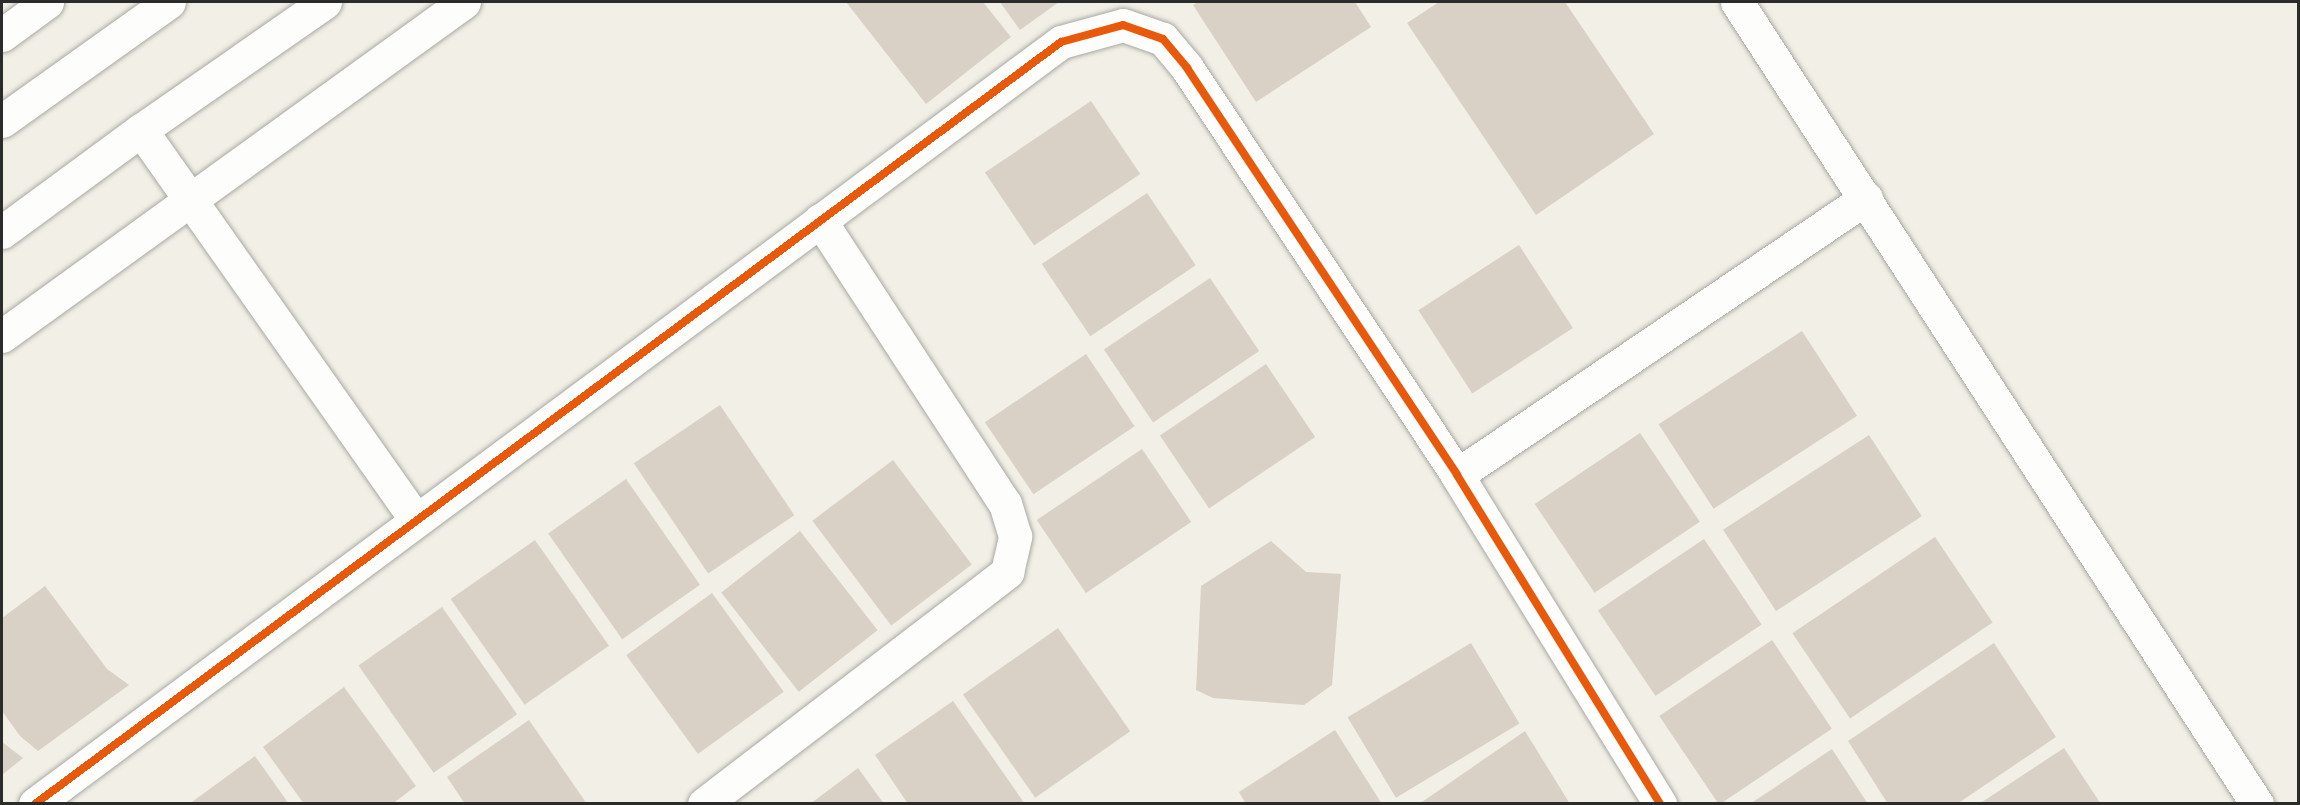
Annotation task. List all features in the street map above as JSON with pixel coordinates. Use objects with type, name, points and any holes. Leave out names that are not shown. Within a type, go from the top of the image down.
[{"type":"street","points":[[2,35],[47,2]]},
{"type":"street","points":[[2,121],[169,2]]},
{"type":"street","points":[[2,232],[141,130],[325,2]]},
{"type":"street","points":[[2,336],[464,2]]},
{"type":"street","points":[[1737,2],[2257,804]]},
{"type":"street","points":[[35,804],[1060,42],[1123,25],[1163,39],[1187,68],[1457,475],[1660,804]]},
{"type":"street","points":[[141,130],[416,520]]},
{"type":"street","points":[[1457,475],[1866,198]]},
{"type":"street","points":[[704,804],[1007,572],[1015,536],[1005,504],[820,220]]},
{"type":"building","points":[[846,2],[983,2],[1011,37],[926,104]]},
{"type":"building","points":[[1000,2],[1059,2],[1020,30]]},
{"type":"building","points":[[1198,2],[1355,2],[1371,27],[1256,102],[1193,5]]},
{"type":"building","points":[[1439,2],[1565,2],[1654,134],[1536,215],[1407,23]]},
{"type":"building","points":[[1091,101],[1140,174],[1034,246],[985,173]]},
{"type":"building","points":[[1147,193],[1196,265],[1090,336],[1042,264]]},
{"type":"building","points":[[1519,245],[1573,328],[1472,393],[1418,310]]},
{"type":"building","points":[[1210,278],[1259,351],[1153,423],[1104,350]]},
{"type":"building","points":[[1802,331],[1857,416],[1714,509],[1659,424]]},
{"type":"building","points":[[1086,354],[1135,426],[1034,494],[985,422]]},
{"type":"building","points":[[1266,364],[1315,437],[1209,509],[1160,436]]},
{"type":"building","points":[[720,405],[794,515],[708,573],[634,463]]},
{"type":"building","points":[[1640,433],[1700,522],[1595,593],[1535,504]]},
{"type":"building","points":[[1869,435],[1922,516],[1776,611],[1723,530]]},
{"type":"building","points":[[1142,449],[1191,522],[1086,593],[1037,520]]},
{"type":"building","points":[[893,460],[972,565],[891,625],[812,521]]},
{"type":"building","points":[[626,479],[700,585],[622,639],[548,533]]},
{"type":"building","points":[[800,531],[878,630],[799,692],[721,593]]},
{"type":"building","points":[[1935,537],[1993,622],[1850,719],[1792,633]]},
{"type":"building","points":[[1704,539],[1762,624],[1655,696],[1598,611]]},
{"type":"building","points":[[535,540],[609,646],[525,705],[451,599]]},
{"type":"building","points":[[1271,541],[1306,572],[1341,574],[1332,685],[1304,705],[1213,698],[1196,690],[1201,586]]},
{"type":"building","points":[[45,586],[107,669],[129,685],[38,751],[20,736],[2,711],[2,618]]},
{"type":"building","points":[[712,593],[784,692],[698,754],[626,655]]},
{"type":"building","points":[[442,607],[517,714],[434,773],[358,666]]},
{"type":"building","points":[[1058,628],[1130,731],[1035,798],[963,695]]},
{"type":"building","points":[[1772,640],[1832,729],[1719,804],[1659,716]]},
{"type":"building","points":[[1471,643],[1519,724],[1396,798],[1348,717]]},
{"type":"building","points":[[1994,643],[2056,737],[1957,804],[1888,804],[1848,741]]},
{"type":"building","points":[[344,687],[416,786],[392,804],[304,804],[263,747]]},
{"type":"building","points":[[953,701],[1025,804],[908,804],[875,755]]},
{"type":"building","points":[[529,720],[587,804],[465,804],[447,777]]},
{"type":"building","points":[[1335,730],[1382,804],[1246,804],[1239,792]]},
{"type":"building","points":[[1525,731],[1570,804],[1419,804]]},
{"type":"building","points":[[2,742],[23,758],[2,775]]},
{"type":"building","points":[[2064,748],[2101,804],[1979,804]]},
{"type":"building","points":[[1832,749],[1868,804],[1750,804]]},
{"type":"building","points":[[255,756],[289,804],[189,804]]},
{"type":"building","points":[[858,768],[884,804],[810,804]]},
{"type":"cycle path","points":[[35,804],[1061,42],[1123,25],[1163,39],[1187,68],[1457,475],[1660,804]]}]
